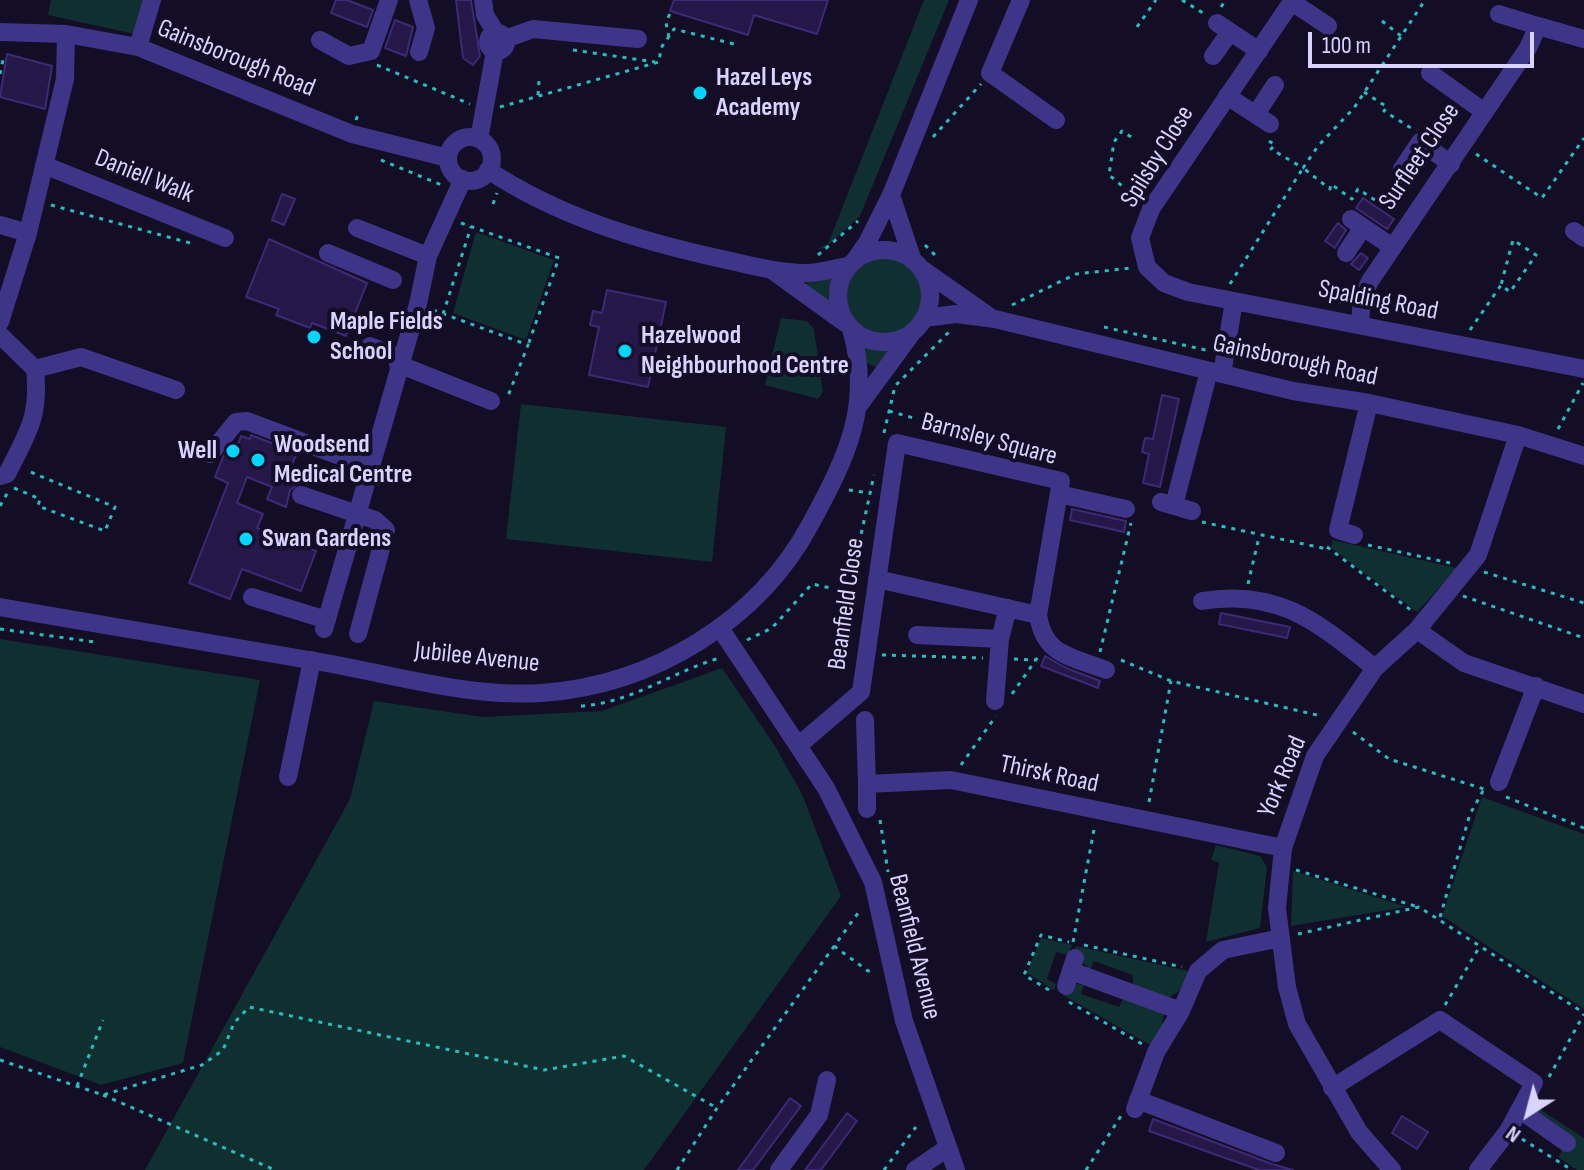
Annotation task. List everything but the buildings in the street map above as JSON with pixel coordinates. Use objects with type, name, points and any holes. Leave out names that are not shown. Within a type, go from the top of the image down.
[{"type":"street","points":[[138,47],[152,0]]},
{"type":"street","points":[[418,0],[426,28],[419,52]]},
{"type":"street","points":[[479,139],[499,41],[485,15],[483,0]]},
{"type":"street","points":[[850,327],[838,295],[851,264],[867,243],[891,195],[969,0]]},
{"type":"street","points":[[1021,0],[990,73],[1056,120]]},
{"type":"street","points":[[1293,1],[1328,26]]},
{"type":"street","name":"Spilsby Close","points":[[1147,267],[1140,238],[1151,209],[1293,1]]},
{"type":"street","points":[[320,40],[349,56],[371,51],[385,7]]},
{"type":"street","points":[[1499,14],[1538,26],[1583,33]]},
{"type":"street","points":[[1213,56],[1220,25],[1259,51]]},
{"type":"street","name":"Surfleet Close","points":[[1360,323],[1362,298],[1391,246],[1451,164],[1483,111],[1528,48],[1538,26]]},
{"type":"street","points":[[499,41],[533,29],[638,39]]},
{"type":"street","name":"Gainsborough Road","points":[[0,32],[66,34],[138,47],[352,134],[448,158]]},
{"type":"street","points":[[0,322],[28,233],[65,79],[66,34]]},
{"type":"street","points":[[1430,73],[1483,111]]},
{"type":"street","points":[[1227,96],[1263,119],[1275,85]]},
{"type":"street","points":[[252,597],[325,624],[418,304],[428,256],[461,186],[488,170],[489,149],[479,139],[458,140],[448,158],[461,186]]},
{"type":"street","points":[[1402,169],[1420,142],[1451,164]]},
{"type":"street","name":"Daniell Walk","points":[[44,165],[215,239]]},
{"type":"street","points":[[488,170],[517,189],[578,218],[659,244],[773,271],[809,273],[851,264],[878,251],[892,251],[917,264]]},
{"type":"street","points":[[773,271],[874,341],[901,339],[918,325],[929,287],[891,195]]},
{"type":"street","points":[[1346,253],[1357,223],[1391,246]]},
{"type":"street","points":[[0,225],[28,233]]},
{"type":"street","points":[[357,228],[428,256]]},
{"type":"street","points":[[328,253],[393,280]]},
{"type":"street","name":"Gainsborough Road","points":[[917,264],[995,319]]},
{"type":"street","points":[[1147,267],[1164,283],[1188,292],[1230,299],[1215,372],[1167,504],[1192,511]]},
{"type":"street","name":"Spalding Road","points":[[1230,299],[1584,369]]},
{"type":"street","name":"Gainsborough Road","points":[[918,325],[956,314],[995,319],[1293,391],[1369,403],[1518,435],[1584,456]]},
{"type":"street","name":"Jubilee Avenue","points":[[860,404],[918,325]]},
{"type":"street","name":"Jubilee Avenue","points":[[0,607],[450,686],[541,693],[583,687],[648,668],[720,628],[775,578],[803,539],[830,488],[860,404],[862,384],[850,327]]},
{"type":"street","points":[[0,335],[35,369],[39,404],[18,454],[7,474],[0,476]]},
{"type":"street","points":[[370,346],[491,401]]},
{"type":"street","points":[[35,369],[81,357],[176,390]]},
{"type":"street","points":[[1336,532],[1369,403]]},
{"type":"street","points":[[210,454],[236,422],[247,421],[369,467]]},
{"type":"street","name":"York Road","points":[[1392,1170],[1359,1132],[1297,1024],[1287,987],[1277,908],[1282,857],[1315,756],[1375,668],[1421,625],[1478,555],[1518,435]]},
{"type":"street","name":"Barnsley Square","points":[[897,443],[1061,481],[1038,615]]},
{"type":"street","name":"Beanfield Close","points":[[799,745],[861,692],[897,443]]},
{"type":"street","points":[[1059,494],[1128,515]]},
{"type":"street","points":[[301,495],[381,523],[387,534],[358,634]]},
{"type":"street","points":[[876,588],[1038,615],[1041,634],[1051,648],[1110,664]]},
{"type":"street","points":[[1202,601],[1227,597],[1280,604],[1309,616],[1375,668]]},
{"type":"street","points":[[995,701],[1000,639],[1008,608]]},
{"type":"street","points":[[1421,625],[1464,663],[1584,704]]},
{"type":"street","name":"Beanfield Avenue","points":[[720,628],[799,745],[851,833],[871,878],[904,1021],[946,1149],[956,1170]]},
{"type":"street","points":[[917,635],[1000,639]]},
{"type":"street","points":[[288,777],[312,660]]},
{"type":"street","points":[[1493,788],[1536,686]]},
{"type":"street","points":[[865,720],[867,809]]},
{"type":"street","name":"Thirsk Road","points":[[867,784],[951,780],[1145,822],[1282,857]]},
{"type":"street","points":[[1276,1153],[1137,1103],[1156,1052],[1181,1011],[1198,971],[1223,950],[1281,938]]},
{"type":"street","points":[[1071,964],[1181,1011]]},
{"type":"street","points":[[1332,1088],[1440,1020],[1534,1083],[1508,1131],[1478,1170]]},
{"type":"street","points":[[779,1170],[819,1115],[827,1080]]},
{"type":"street","points":[[1520,1110],[1567,1143]]},
{"type":"street","points":[[915,1170],[946,1149]]},
{"type":"path","points":[[1137,27],[1156,0]]},
{"type":"path","points":[[1182,0],[1220,25]]},
{"type":"path","points":[[1230,299],[1231,281],[1303,168],[1364,92],[1425,0]]},
{"type":"path","points":[[669,37],[666,23],[670,13]]},
{"type":"path","points":[[1382,21],[1401,36]]},
{"type":"path","points":[[367,52],[369,62],[484,110],[659,62],[661,48],[674,29],[734,44]]},
{"type":"path","points":[[0,74],[4,55]]},
{"type":"path","points":[[929,141],[990,73]]},
{"type":"path","points":[[538,95],[539,81]]},
{"type":"path","points":[[1364,92],[1387,107],[1384,111],[1414,130]]},
{"type":"path","points":[[1263,119],[1262,136],[1275,145],[1271,149],[1330,189],[1331,184],[1352,199],[1358,189],[1409,222]]},
{"type":"path","points":[[1131,137],[1122,131],[1114,142],[1109,175],[1151,209]]},
{"type":"path","points":[[1463,145],[1542,198],[1584,138]]},
{"type":"path","points":[[375,157],[461,186]]},
{"type":"path","points":[[36,201],[215,239]]},
{"type":"path","points":[[448,218],[559,258],[506,400],[491,401]]},
{"type":"path","points":[[814,259],[861,218]]},
{"type":"path","points":[[443,314],[471,227]]},
{"type":"path","points":[[1461,343],[1501,285],[1513,240],[1536,255],[1510,292],[1501,285]]},
{"type":"path","points":[[923,243],[947,267]]},
{"type":"path","points":[[1025,308],[1012,305],[1076,274],[1147,267]]},
{"type":"path","points":[[418,304],[528,345]]},
{"type":"path","points":[[1092,324],[1211,351],[1217,340]]},
{"type":"path","points":[[895,386],[953,328]]},
{"type":"path","points":[[1556,435],[1584,381]]},
{"type":"path","points":[[889,411],[917,419]]},
{"type":"path","points":[[0,506],[11,486],[40,499],[38,506],[105,531],[115,507],[24,469]]},
{"type":"path","points":[[849,490],[870,493],[851,592],[851,641]]},
{"type":"path","points":[[1088,648],[1100,652],[1128,515]]},
{"type":"path","points":[[1336,532],[1327,549],[1339,554],[1421,625]]},
{"type":"path","points":[[1244,599],[1259,535]]},
{"type":"path","points":[[748,639],[772,628],[812,584],[851,592],[876,588]]},
{"type":"path","points":[[1450,592],[1584,638]]},
{"type":"path","points":[[867,654],[1036,660]]},
{"type":"path","points":[[1110,664],[1310,712],[1337,723],[1389,759],[1493,788],[1584,828]]},
{"type":"path","points":[[1145,822],[1171,681]]},
{"type":"path","points":[[1439,918],[1470,814],[1493,788]]},
{"type":"path","points":[[677,1170],[717,1108],[861,910],[871,878],[888,875],[878,808],[867,809]]},
{"type":"path","points":[[1071,964],[1097,811]]},
{"type":"path","points":[[1282,857],[1419,907],[1584,1013],[1547,1080],[1534,1083]]},
{"type":"path","points":[[1281,938],[1419,907]]},
{"type":"path","points":[[1440,1020],[1443,1009],[1480,945]]},
{"type":"path","points":[[834,946],[868,971],[874,970]]},
{"type":"path","points":[[103,1095],[202,1065],[223,1050],[234,1023],[249,1007],[544,1070],[624,1056],[717,1108]]},
{"type":"path","points":[[77,1086],[103,1020]]},
{"type":"path","points":[[0,1060],[103,1095],[275,1170]]},
{"type":"path","points":[[1086,1170],[1115,1121],[1137,1103]]},
{"type":"path","points":[[884,1170],[916,1127]]},
{"type":"path","points":[[1508,1131],[1572,1170]]},
{"type":"green space","points":[[51,0],[155,0],[143,36],[48,15]]},
{"type":"green space","points":[[924,0],[949,0],[860,216],[825,248],[817,249],[828,244]]},
{"type":"green space","points":[[476,232],[554,260],[526,340],[453,313]]},
{"type":"green space","points":[[884,258],[899,261],[911,269],[919,281],[922,296],[919,311],[911,323],[899,331],[884,334],[869,331],[857,323],[849,311],[846,296],[849,281],[857,269],[869,261]]},
{"type":"green space","points":[[834,277],[830,305],[805,288],[809,278]]},
{"type":"green space","points":[[781,318],[807,321],[814,329],[823,392],[818,399],[765,385]]},
{"type":"green space","points":[[864,348],[892,350],[882,369],[866,363]]},
{"type":"green space","points":[[521,404],[726,427],[712,562],[506,539]]},
{"type":"green space","points":[[1332,540],[1457,568],[1417,612],[1331,548]]},
{"type":"green space","points":[[0,639],[260,680],[183,1063],[101,1085],[0,1047]]},
{"type":"green space","points":[[722,668],[775,746],[802,794],[841,896],[644,1170],[145,1170],[350,799],[374,701],[483,717],[602,711]]},
{"type":"green space","points":[[1482,797],[1584,834],[1584,1009],[1442,916]]},
{"type":"green space","points":[[1216,845],[1260,856],[1267,867],[1260,928],[1206,942],[1219,863],[1211,860]]},
{"type":"green space","points":[[1293,871],[1407,907],[1291,926]]},
{"type":"green space","points":[[1041,938],[1072,945],[1068,955],[1056,952],[1047,979],[1056,984],[1054,990],[1027,973]]},
{"type":"green space","points":[[1076,946],[1192,972],[1182,989],[1167,999],[1133,987],[1133,975],[1094,961],[1090,969],[1074,955]]},
{"type":"green space","points":[[1077,984],[1084,985],[1081,994],[1119,1007],[1124,997],[1164,1012],[1162,1027],[1152,1046],[1063,995]]},
{"type":"green space","points":[[1535,1106],[1584,1138],[1584,1170],[1577,1170],[1558,1157],[1571,1136],[1532,1109]]},
{"type":"place","name":"Hazel Leys Academy","points":[[700,93]]},
{"type":"place","name":"Maple Fields School","points":[[314,337]]},
{"type":"place","name":"Hazelwood Neighbourhood Centre","points":[[625,351]]},
{"type":"place","name":"Well","points":[[233,451]]},
{"type":"place","name":"Woodsend Medical Centre","points":[[258,460]]},
{"type":"place","name":"Swan Gardens","points":[[246,539]]}]
